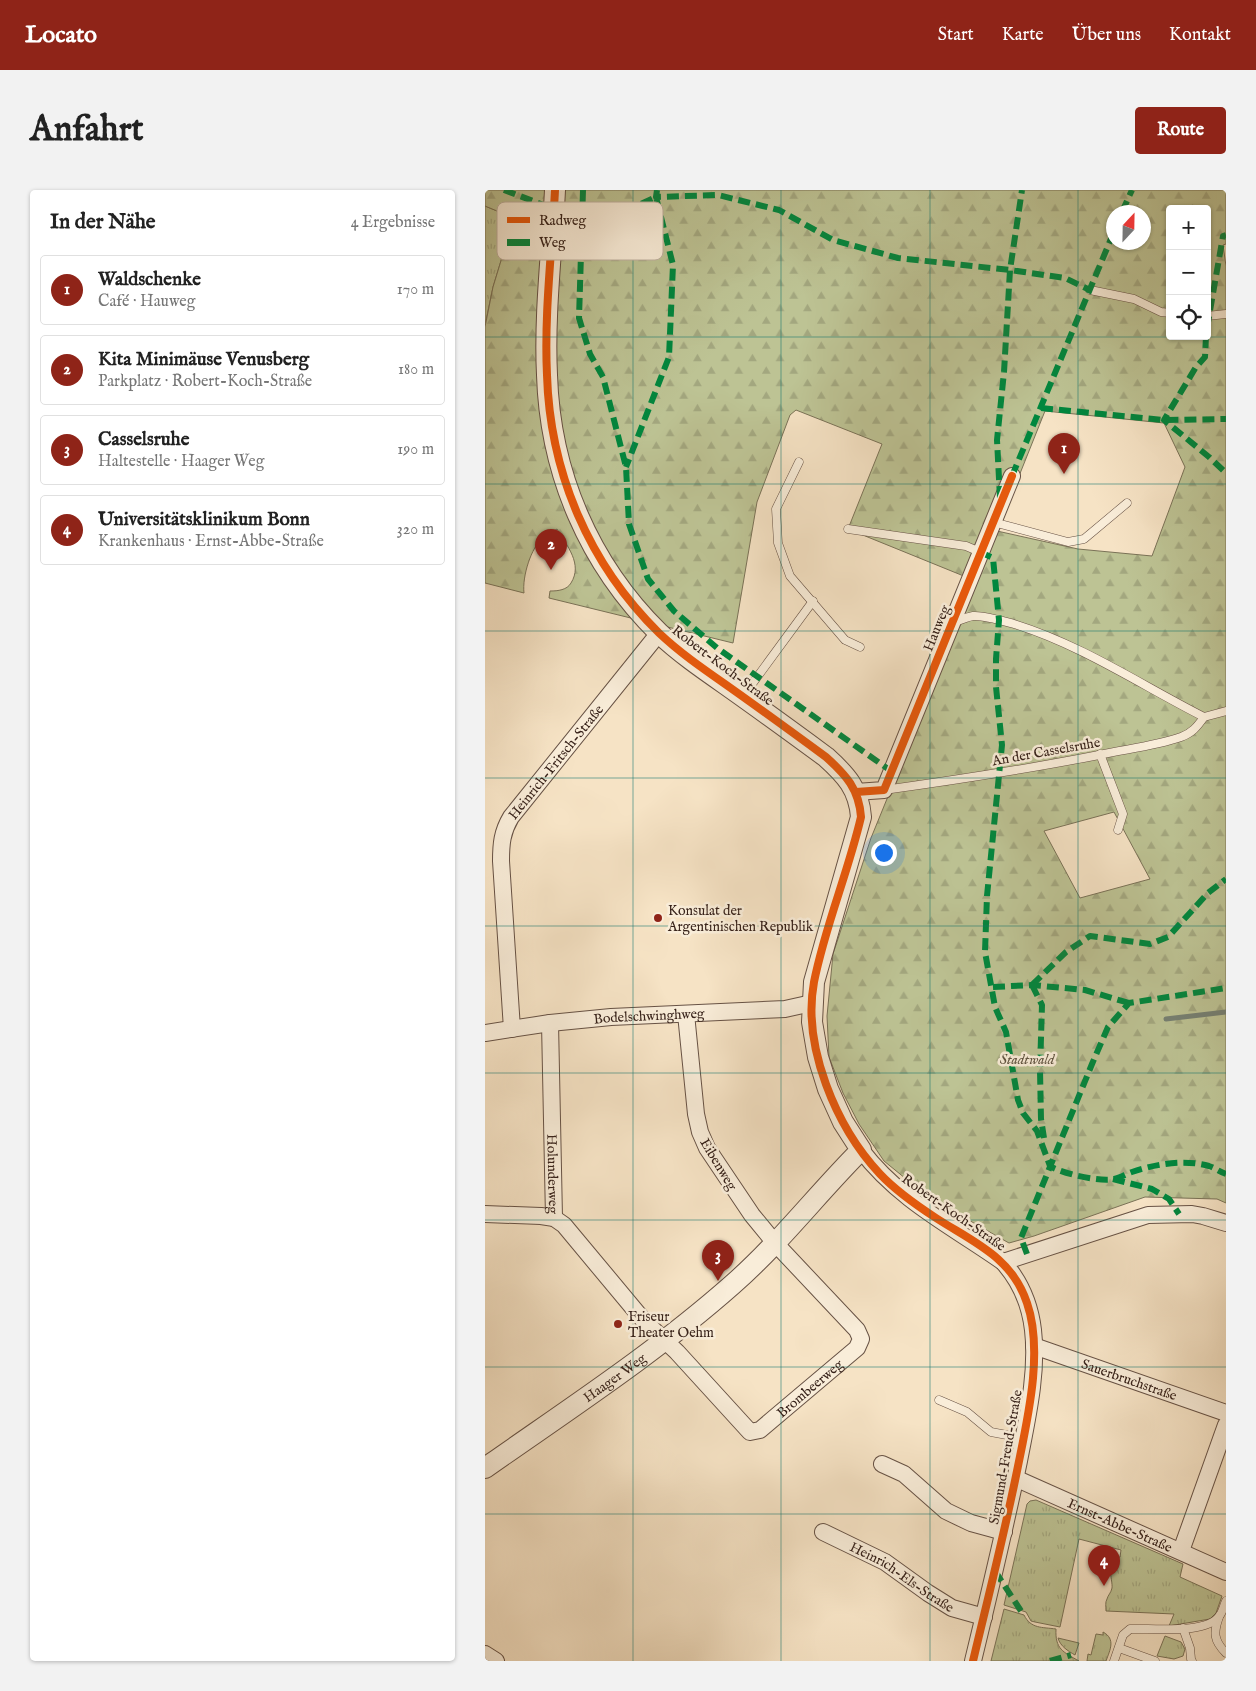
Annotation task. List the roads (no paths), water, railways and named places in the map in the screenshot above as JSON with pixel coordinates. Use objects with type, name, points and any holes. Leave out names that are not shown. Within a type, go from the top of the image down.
[{"type":"street","name":"Robert-Koch-Straße","points":[[551,260],[547,332],[547,376],[551,417],[563,475],[577,513],[594,550],[621,591],[659,633],[693,661],[826,756],[839,768],[856,792],[860,804],[861,818],[814,982],[812,1022],[818,1057],[828,1089],[843,1122],[861,1150],[881,1174],[905,1196],[1003,1262],[1148,1215],[1192,1214],[1226,1223]]},
{"type":"street","name":"Hauweg","points":[[884,790],[1012,476]]},
{"type":"street","name":"Heinrich-Fritsch-Straße","points":[[512,1029],[501,861],[501,844],[504,829],[511,817],[659,633]]},
{"type":"street","points":[[856,792],[884,790]]},
{"type":"street","name":"Bodelschwinghweg","points":[[485,1033],[550,1023],[611,1017],[785,1009],[812,1003]]},
{"type":"street","name":"Eibenweg","points":[[686,1014],[694,1100],[700,1132],[718,1166],[752,1215],[775,1243]]},
{"type":"street","name":"Holunderweg","points":[[550,1023],[554,1218],[564,1225],[644,1321],[665,1341]]},
{"type":"street","name":"Haager Weg","points":[[485,1468],[665,1341],[734,1284],[775,1243],[861,1150]]},
{"type":"street","points":[[485,1214],[554,1218]]},
{"type":"street","name":"Brombeerweg","points":[[665,1341],[750,1432],[760,1430],[857,1348],[861,1340],[857,1330],[775,1243]]},
{"type":"street","name":"Sigmund-Freud-Straße","points":[[973,1661],[1004,1532],[1023,1438],[1033,1372],[1034,1346],[1032,1322],[1027,1301],[1013,1274],[1003,1262]]},
{"type":"street","name":"Sauerbruchstraße","points":[[1034,1346],[1226,1413]]},
{"type":"street","points":[[1181,1551],[1226,1425]]},
{"type":"street","points":[[882,1464],[904,1474],[946,1511],[971,1523],[1004,1532]]},
{"type":"street","name":"Ernst-Abbe-Straße","points":[[1015,1478],[1226,1572]]},
{"type":"street","name":"Heinrich-Els-Straße","points":[[823,1532],[885,1562],[952,1608],[984,1617]]},
{"type":"street","points":[[485,1654],[496,1661]]},
{"type":"lane","points":[[1090,290],[1134,299],[1166,313]]},
{"type":"lane","points":[[1211,316],[1226,314]]},
{"type":"lane","points":[[799,462],[776,509],[778,543],[790,576],[845,640],[860,647]]},
{"type":"lane","points":[[993,522],[1068,542],[1084,539],[1127,503]]},
{"type":"lane","points":[[848,530],[966,546],[980,552]]},
{"type":"lane","points":[[742,696],[813,601]]},
{"type":"lane","points":[[951,623],[973,616],[999,620],[1031,630],[1108,665],[1203,718]]},
{"type":"lane","name":"An der Casselsruhe","points":[[884,790],[949,781],[1100,754],[1181,737],[1191,732],[1203,718],[1226,711]]},
{"type":"lane","points":[[1100,754],[1123,814],[1118,830]]},
{"type":"lane","points":[[939,1400],[967,1412],[991,1432],[1023,1438]]},
{"type":"lane","points":[[1226,1601],[1214,1634],[1226,1653]]},
{"type":"lane","points":[[1114,1661],[1123,1635],[1130,1629],[1183,1628],[1208,1624],[1220,1616]]},
{"type":"lane","points":[[1183,1628],[1190,1648],[1190,1660]]},
{"type":"lane","points":[[1119,1648],[1155,1661]]},
{"type":"waterway","points":[[1166,1019],[1226,1012]]},
{"type":"place","name":"Waldschenke","points":[[1064,474]]},
{"type":"place","name":"Kita Minimäuse Venusberg","points":[[551,570]]},
{"type":"place","name":"Konsulat der Argentinischen Republik","points":[[658,918]]},
{"type":"place","name":"Casselsruhe","points":[[718,1281]]},
{"type":"place","name":"Friseur Theater Oehm","points":[[618,1324]]},
{"type":"place","name":"Universitätsklinikum Bonn","points":[[1104,1586]]},
{"type":"park label","name":"Stadtwald","points":[[1027,1059]]}]
